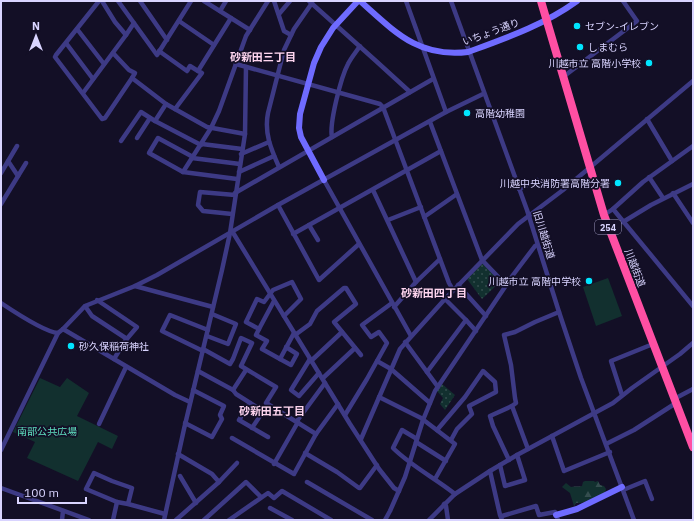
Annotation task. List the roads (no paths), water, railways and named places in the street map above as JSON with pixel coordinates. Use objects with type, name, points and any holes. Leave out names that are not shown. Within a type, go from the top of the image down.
[{"type":"highway","name":"川越街道","points":[[541,1],[604,215],[693,447]]},
{"type":"street","points":[[98,1],[55,57],[102,119],[105,118],[135,73],[129,70],[113,53]]},
{"type":"street","points":[[102,1],[115,22],[126,35]]},
{"type":"street","points":[[118,1],[157,54],[191,1]]},
{"type":"street","points":[[140,1],[167,40]]},
{"type":"street","points":[[204,1],[250,30]]},
{"type":"street","points":[[220,11],[226,1]]},
{"type":"street","points":[[184,172],[211,128],[246,36],[268,1]]},
{"type":"street","points":[[274,1],[284,31],[291,35]]},
{"type":"street","points":[[279,14],[290,1]]},
{"type":"street","points":[[359,1],[336,25],[321,47],[314,63],[299,121],[301,137],[411,336]]},
{"type":"street","name":"いちょう通り","points":[[359,1],[407,40],[422,48],[445,53],[468,52],[510,37],[561,13],[577,1]]},
{"type":"street","points":[[406,1],[446,112]]},
{"type":"street","name":"旧川越街道","points":[[451,1],[483,94],[529,216],[537,245],[581,378],[610,452],[634,520]]},
{"type":"street","points":[[563,77],[637,21],[623,1]]},
{"type":"street","points":[[279,167],[268,142],[267,116],[284,50],[310,2],[410,92]]},
{"type":"street","points":[[198,71],[231,18]]},
{"type":"street","points":[[179,21],[214,45]]},
{"type":"street","points":[[83,93],[134,24]]},
{"type":"street","points":[[77,29],[104,64]]},
{"type":"street","points":[[66,43],[93,79]]},
{"type":"street","points":[[332,137],[332,123],[347,66],[360,46]]},
{"type":"street","points":[[159,51],[186,71],[190,66],[202,73],[175,109]]},
{"type":"street","points":[[236,64],[377,102],[383,107],[453,290]]},
{"type":"street","points":[[164,520],[185,423],[231,232],[238,172],[245,134],[246,67]]},
{"type":"street","points":[[132,78],[166,104],[192,119],[211,128],[245,134]]},
{"type":"street","points":[[232,214],[203,211],[198,205],[200,192],[235,194],[279,167],[308,152],[433,79]]},
{"type":"street","points":[[361,439],[400,349],[453,290],[518,224],[692,83]]},
{"type":"street","points":[[1,450],[58,333],[85,306],[158,275],[231,232],[446,112],[483,94]]},
{"type":"street","points":[[155,121],[166,104]]},
{"type":"street","points":[[121,141],[141,112],[155,121],[202,144],[242,151],[268,142]]},
{"type":"street","points":[[137,138],[150,118]]},
{"type":"street","points":[[647,119],[672,161]]},
{"type":"street","points":[[430,122],[482,260],[506,285]]},
{"type":"street","points":[[237,179],[184,172],[149,153],[158,138],[193,157],[240,164]]},
{"type":"street","points":[[1,173],[17,146]]},
{"type":"street","points":[[604,215],[649,178],[693,146]]},
{"type":"street","points":[[293,234],[441,151]]},
{"type":"street","points":[[238,172],[274,156]]},
{"type":"street","points":[[8,161],[18,176]]},
{"type":"street","points":[[1,204],[26,164]]},
{"type":"street","points":[[649,178],[663,198]]},
{"type":"street","points":[[519,189],[537,180]]},
{"type":"street","points":[[623,222],[663,198],[693,184]]},
{"type":"street","points":[[373,190],[416,282]]},
{"type":"street","points":[[424,217],[457,194]]},
{"type":"street","points":[[672,194],[693,223]]},
{"type":"street","points":[[278,206],[319,280],[359,244]]},
{"type":"street","points":[[388,220],[420,207]]},
{"type":"street","points":[[612,209],[693,306]]},
{"type":"street","points":[[309,225],[318,240]]},
{"type":"street","points":[[231,232],[377,465],[394,488],[399,492]]},
{"type":"street","points":[[391,520],[386,518],[399,492],[410,463],[423,420],[438,387],[506,285],[537,245]]},
{"type":"street","points":[[345,415],[387,342],[379,332],[371,337],[362,324],[393,305],[440,259]]},
{"type":"street","points":[[259,329],[246,321],[257,299],[264,302],[273,290],[292,282],[301,299],[284,316]]},
{"type":"street","points":[[458,285],[486,316]]},
{"type":"street","points":[[135,286],[213,307]]},
{"type":"street","points":[[280,359],[295,334],[310,324],[317,311],[344,288],[346,288],[356,304],[334,322],[361,355]]},
{"type":"street","points":[[445,299],[476,331]]},
{"type":"street","points":[[97,300],[136,326],[133,333],[127,339],[114,359]]},
{"type":"street","points":[[274,301],[256,335],[267,342],[262,349],[291,365],[297,354],[286,347]]},
{"type":"street","points":[[1,303],[53,333],[58,333]]},
{"type":"street","points":[[85,306],[92,316],[127,339]]},
{"type":"street","points":[[509,460],[493,426],[490,416],[516,403],[511,366],[504,335],[515,332],[559,312]]},
{"type":"street","points":[[206,336],[228,344],[236,324],[212,314]]},
{"type":"street","points":[[208,330],[169,315],[162,331],[230,364],[242,338],[252,343],[241,366],[276,387],[266,403],[268,404],[252,428]]},
{"type":"street","points":[[427,372],[466,320]]},
{"type":"street","points":[[63,329],[126,367],[190,402]]},
{"type":"street","points":[[319,373],[300,396],[291,390],[310,360],[342,332]]},
{"type":"street","points":[[405,342],[438,387]]},
{"type":"street","points":[[431,519],[455,494],[517,455],[613,403],[693,343]]},
{"type":"street","points":[[622,396],[611,361],[653,344]]},
{"type":"street","points":[[274,464],[297,421],[324,381],[355,348]]},
{"type":"street","points":[[377,361],[391,369],[430,404]]},
{"type":"street","points":[[99,424],[126,367]]},
{"type":"street","points":[[233,390],[246,370]]},
{"type":"street","points":[[198,371],[233,390],[236,394],[263,411]]},
{"type":"street","points":[[437,430],[483,372],[495,382],[496,392],[469,406],[472,414],[457,429],[451,440]]},
{"type":"street","points":[[606,444],[634,430],[693,389]]},
{"type":"street","points":[[185,423],[212,437],[222,418],[220,415],[224,406],[193,390]]},
{"type":"street","points":[[379,397],[423,420],[455,444],[435,479]]},
{"type":"street","points":[[250,403],[239,420],[268,437]]},
{"type":"street","points":[[268,404],[316,434]]},
{"type":"street","points":[[232,438],[274,464],[294,474],[316,434],[338,404]]},
{"type":"street","points":[[512,406],[528,449]]},
{"type":"street","points":[[446,461],[402,430],[393,448],[410,463],[455,494]]},
{"type":"street","points":[[552,436],[564,471],[610,452]]},
{"type":"street","points":[[305,453],[337,472],[359,488],[377,465]]},
{"type":"street","points":[[178,454],[212,474],[219,482]]},
{"type":"street","points":[[500,466],[504,486],[525,480],[517,455]]},
{"type":"street","points":[[176,520],[219,482],[237,463]]},
{"type":"street","points":[[490,471],[502,518],[536,506],[539,515],[555,512],[557,517],[622,488],[645,481],[652,499]]},
{"type":"street","points":[[128,504],[132,488],[112,482],[94,473],[86,489],[117,502],[165,514]]},
{"type":"street","points":[[180,476],[196,503]]},
{"type":"street","points":[[204,520],[246,482],[261,497]]},
{"type":"street","points":[[307,482],[372,520]]},
{"type":"street","points":[[1,488],[89,520]]},
{"type":"street","points":[[229,520],[268,493],[274,498],[282,491],[331,520]]},
{"type":"street","points":[[113,520],[117,502]]},
{"type":"street","points":[[444,504],[446,506],[448,520]]},
{"type":"street","points":[[270,508],[292,520]]},
{"type":"street","points":[[62,520],[63,511]]},
{"type":"place","name":"セブン-イレブン","points":[[577,26]]},
{"type":"place","name":"しまむら","points":[[580,47]]},
{"type":"place","name":"川越市立 高階小学校","points":[[649,63]]},
{"type":"place","name":"高階幼稚園","points":[[467,113]]},
{"type":"place","name":"川越中央消防署高階分署","points":[[618,183]]},
{"type":"place","name":"川越市立 高階中学校","points":[[589,281]]},
{"type":"place","name":"砂久保稲荷神社","points":[[71,346]]},
{"type":"district","name":"砂新田三丁目","points":[[263,57]]},
{"type":"district","name":"砂新田四丁目","points":[[434,293]]},
{"type":"district","name":"砂新田五丁目","points":[[272,411]]},
{"type":"park label","name":"南部公共広場","points":[[47,431]]}]
